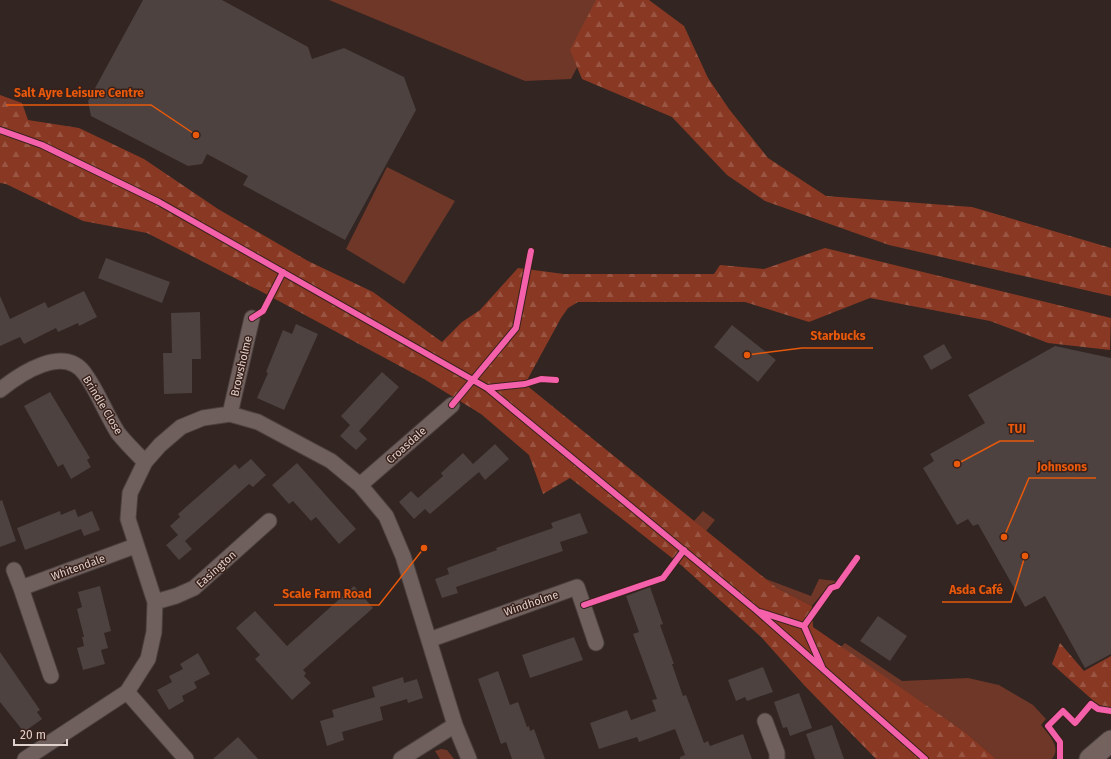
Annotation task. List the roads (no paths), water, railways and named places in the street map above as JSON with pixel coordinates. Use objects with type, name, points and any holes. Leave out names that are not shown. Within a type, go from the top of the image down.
[{"type":"main road","points":[[1090,759],[1111,741]]},
{"type":"street","name":"Browsholme","points":[[230,414],[252,318]]},
{"type":"street","name":"Brindle Close","points":[[5,386],[37,366],[58,360],[74,364],[84,373],[118,432],[144,462]]},
{"type":"street","name":"Croasdale","points":[[360,486],[452,405]]},
{"type":"street","points":[[25,759],[127,692],[148,659],[154,632],[155,602],[135,546],[128,519],[130,493],[144,462],[160,444],[181,427],[203,418],[230,414],[258,422],[293,439],[331,461],[360,486],[386,516],[403,556],[455,725],[469,759]]},
{"type":"street","name":"Easington","points":[[155,602],[176,596],[194,588],[270,521]]},
{"type":"street","name":"Whitendale","points":[[21,588],[135,546]]},
{"type":"street","points":[[14,570],[51,676]]},
{"type":"street","name":"Windholme","points":[[429,640],[578,587],[596,643]]},
{"type":"street","points":[[127,692],[186,759]]},
{"type":"street","points":[[765,721],[777,753],[777,759]]},
{"type":"street","points":[[401,759],[455,725]]},
{"type":"place","name":"Salt Ayre Leisure Centre","points":[[196,135]]},
{"type":"place","name":"Starbucks","points":[[747,355]]},
{"type":"place","name":"TUI","points":[[957,464]]},
{"type":"place","name":"Johnsons","points":[[1004,537]]},
{"type":"place","name":"Scale Farm Road","points":[[424,548]]},
{"type":"place","name":"Asda Café","points":[[1025,556]]}]
